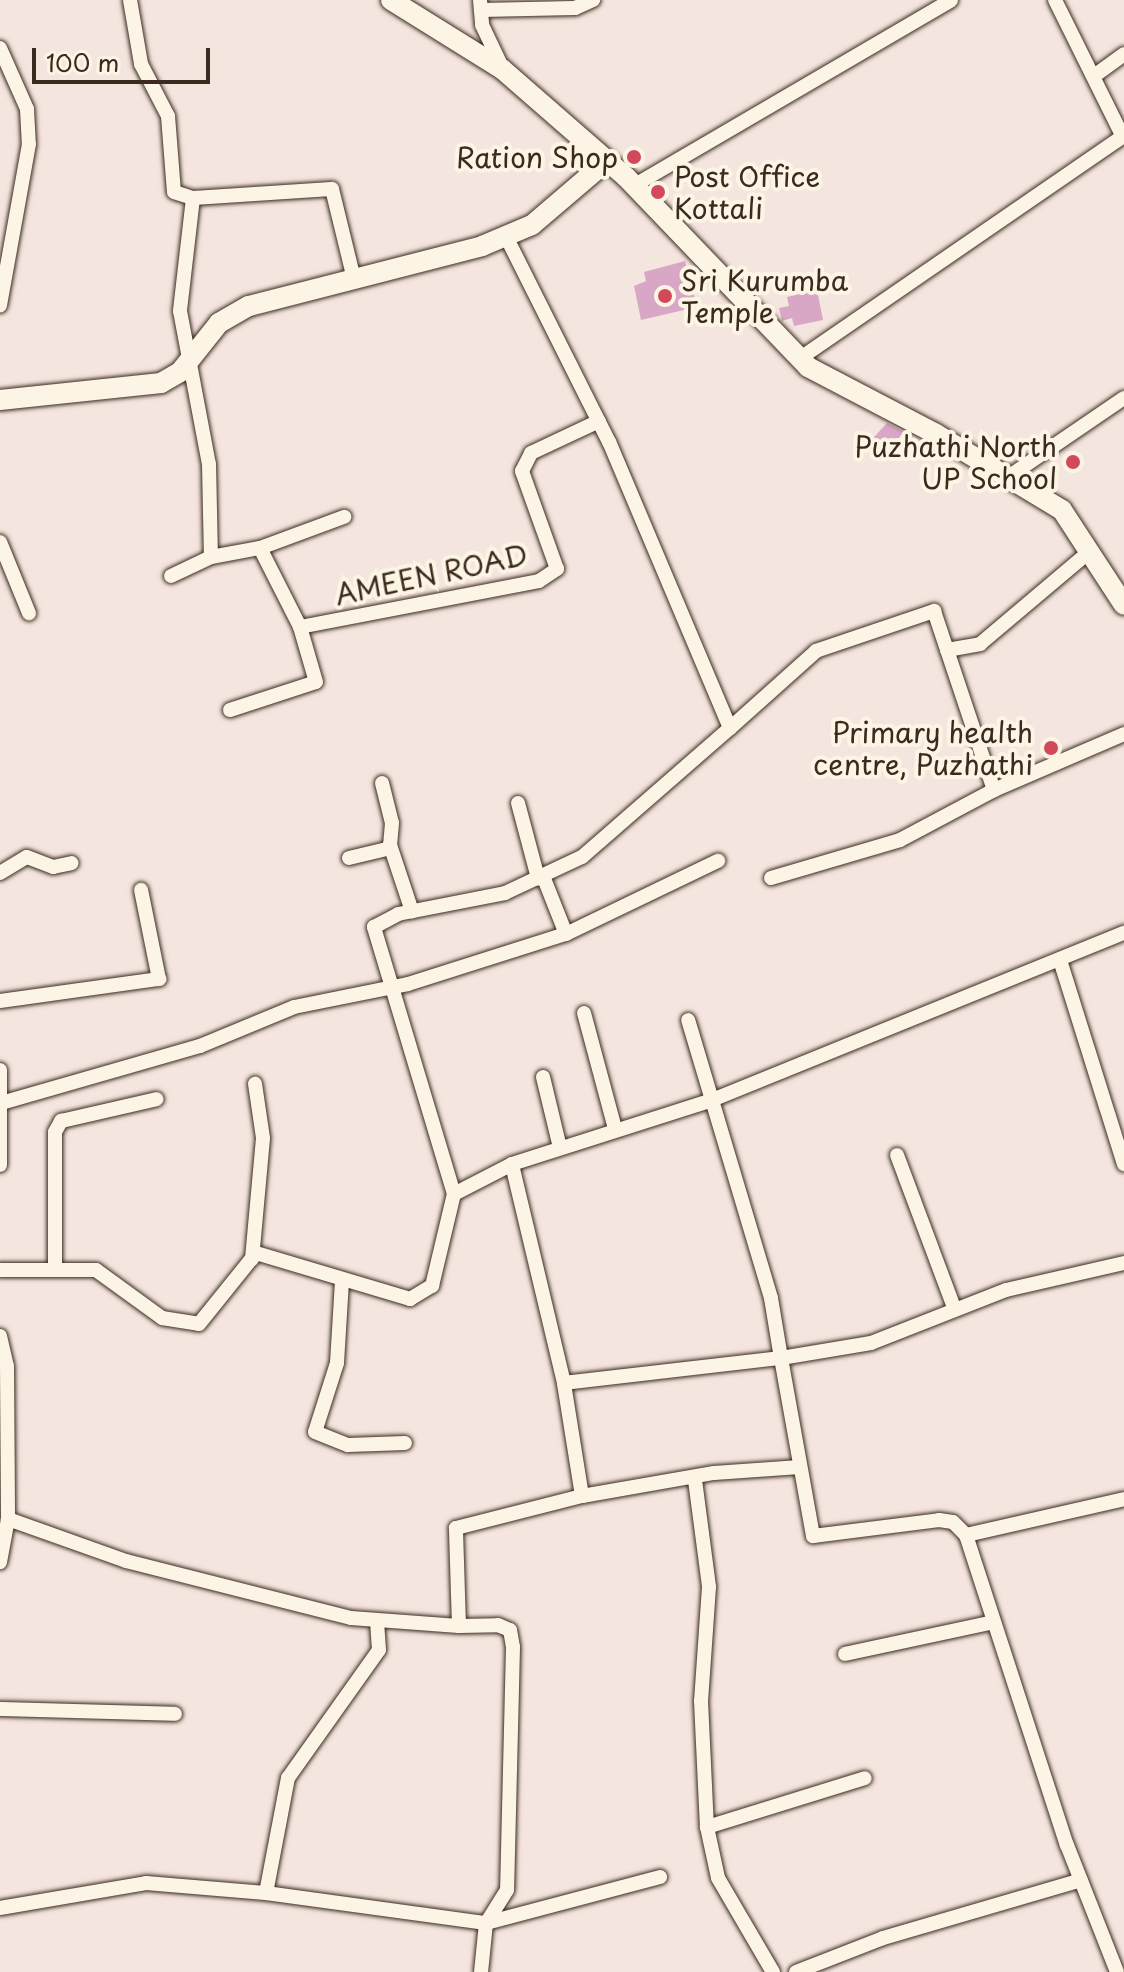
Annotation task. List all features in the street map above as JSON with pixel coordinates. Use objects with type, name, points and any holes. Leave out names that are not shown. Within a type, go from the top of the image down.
[{"type":"main road","points":[[391,0],[502,69],[635,185],[799,359],[1062,510],[1124,605]]},
{"type":"main road","points":[[0,400],[149,386],[180,372],[219,323],[249,306],[353,275],[506,236],[555,210],[607,161]]},
{"type":"street","points":[[130,0],[141,64],[168,116],[174,192],[193,198],[332,189],[353,275]]},
{"type":"street","points":[[502,69],[481,5],[575,8],[593,0]]},
{"type":"street","points":[[635,185],[951,0]]},
{"type":"street","points":[[799,359],[1123,134],[1055,0]]},
{"type":"street","points":[[0,48],[27,109],[29,144],[27,182],[0,305]]},
{"type":"street","points":[[1094,76],[1124,54]]},
{"type":"street","points":[[193,198],[180,311],[209,464],[211,557]]},
{"type":"street","points":[[506,236],[599,421],[730,728]]},
{"type":"street","points":[[1008,477],[1124,398]]},
{"type":"street","name":"AMEEN ROAD","points":[[260,548],[300,627],[464,599],[539,581],[557,569],[522,471],[531,453],[599,421]]},
{"type":"street","points":[[171,576],[211,557],[260,548],[344,517]]},
{"type":"street","points":[[0,542],[29,613]]},
{"type":"street","points":[[947,650],[980,644],[1090,551]]},
{"type":"street","points":[[0,1270],[96,1270],[162,1318],[199,1324],[256,1253],[410,1299],[432,1286],[454,1194],[374,927],[412,911],[505,893],[582,857],[816,651],[934,611],[994,790]]},
{"type":"street","points":[[230,710],[316,682],[300,627]]},
{"type":"street","points":[[771,878],[900,840],[994,790],[1124,734]]},
{"type":"street","points":[[382,783],[391,848],[412,911]]},
{"type":"street","points":[[518,803],[540,877],[566,934]]},
{"type":"street","points":[[349,858],[391,848]]},
{"type":"street","points":[[0,873],[27,857],[53,867],[72,863]]},
{"type":"street","points":[[1,1103],[200,1046],[294,1007],[391,987],[566,934],[718,861]]},
{"type":"street","points":[[0,1001],[159,979],[141,890]]},
{"type":"street","points":[[454,1194],[512,1164],[712,1100],[1124,933]]},
{"type":"street","points":[[1060,960],[1124,1164]]},
{"type":"street","points":[[584,1013],[615,1129]]},
{"type":"street","points":[[688,1020],[771,1298],[813,1536],[939,1520],[953,1522],[966,1535],[1081,1880],[1117,1953],[1117,1972]]},
{"type":"street","points":[[0,1070],[0,1165]]},
{"type":"street","points":[[543,1077],[560,1148]]},
{"type":"street","points":[[252,1259],[263,1138],[255,1084]]},
{"type":"street","points":[[55,1268],[55,1132],[61,1121],[157,1099]]},
{"type":"street","points":[[897,1155],[955,1310]]},
{"type":"street","points":[[512,1164],[564,1383],[582,1496]]},
{"type":"street","points":[[564,1383],[781,1358],[871,1343],[1006,1290],[1124,1263]]},
{"type":"street","points":[[342,1281],[337,1363],[315,1432],[348,1445],[405,1443]]},
{"type":"street","points":[[0,1336],[7,1366],[8,1519],[0,1562]]},
{"type":"street","points":[[459,1626],[456,1528],[582,1496],[800,1467]]},
{"type":"street","points":[[695,1480],[709,1587],[701,1701],[707,1827],[718,1878],[773,1972]]},
{"type":"street","points":[[966,1535],[1124,1499]]},
{"type":"street","points":[[8,1519],[126,1561],[377,1620],[459,1626],[498,1625],[510,1630],[513,1647],[507,1890],[486,1923],[481,1972]]},
{"type":"street","points":[[266,1893],[288,1778],[379,1650],[377,1620]]},
{"type":"street","points":[[845,1654],[994,1622]]},
{"type":"street","points":[[0,1709],[175,1714]]},
{"type":"street","points":[[707,1827],[865,1778]]},
{"type":"street","points":[[0,1908],[146,1883],[266,1893],[486,1923],[660,1877]]},
{"type":"street","points":[[796,1972],[883,1938],[1081,1880]]},
{"type":"building","name":"Sri Kurumba Temple","points":[[685,261],[697,307],[641,320],[634,286],[646,281],[644,272]]},
{"type":"building","points":[[817,290],[823,320],[794,326],[792,318],[782,321],[779,308],[789,306],[787,297]]},
{"type":"building","points":[[887,423],[904,432],[880,459],[865,447]]},
{"type":"place","name":"Ration Shop","points":[[634,157]]},
{"type":"place","name":"Post Office Kottali","points":[[658,192]]},
{"type":"place","name":"Sri Kurumba Temple","points":[[665,296]]},
{"type":"place","name":"Puzhathi North UP School","points":[[1073,462]]},
{"type":"place","name":"Primary health centre, Puzhathi","points":[[1051,748]]}]
